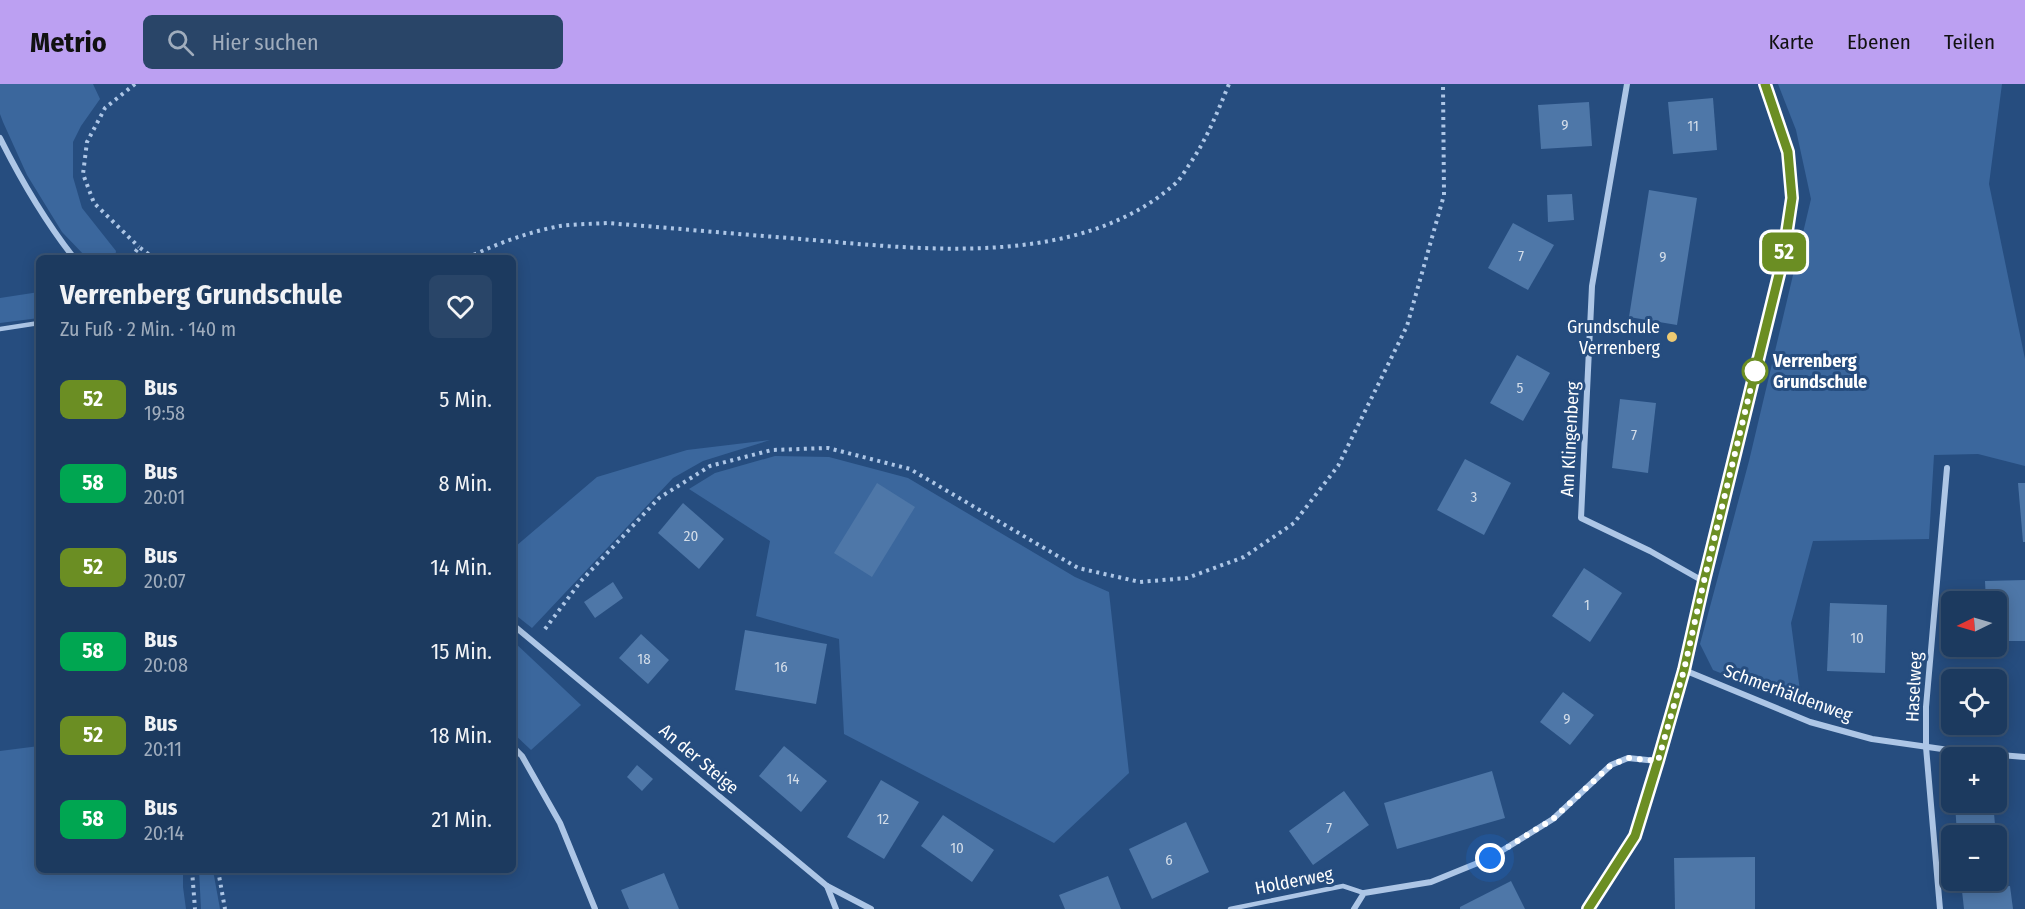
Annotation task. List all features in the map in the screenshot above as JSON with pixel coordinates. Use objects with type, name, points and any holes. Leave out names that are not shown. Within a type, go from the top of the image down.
[{"type":"street","name":"Am Klingenberg","points":[[1627,84],[1592,286],[1581,518],[1650,551],[1704,581]]},
{"type":"street","points":[[1588,909],[1635,836],[1658,761],[1684,670],[1783,258],[1792,198],[1788,152],[1765,84]]},
{"type":"street","points":[[0,138],[18,174],[51,229],[72,255]]},
{"type":"street","name":"Haselweg","points":[[1940,909],[1926,747],[1926,707],[1947,468]]},
{"type":"street","name":"An der Steige","points":[[516,627],[827,886],[871,909]]},
{"type":"street","name":"Schmerhäldenweg","points":[[1684,670],[1810,722],[1872,739],[2025,757]]},
{"type":"street","points":[[516,750],[522,756],[560,823],[595,909]]},
{"type":"street","name":"Holderweg","points":[[1364,893],[1431,882],[1490,858],[1553,819],[1611,765],[1628,758],[1658,761]]},
{"type":"street","points":[[827,886],[836,909]]},
{"type":"street","points":[[1354,909],[1364,893]]},
{"type":"lane","points":[[0,329],[36,323]]},
{"type":"lane","name":"Holderweg","points":[[1230,909],[1343,886],[1364,893]]},
{"type":"path","points":[[135,84],[105,108],[87,142],[83,174],[94,203],[150,255]]},
{"type":"path","points":[[473,255],[526,235],[561,226],[607,223],[902,248],[984,247],[1056,240],[1097,228],[1141,209],[1177,182],[1204,143],[1229,84]]},
{"type":"path","points":[[535,643],[581,581],[660,498],[710,466],[772,450],[828,448],[910,469],[1078,567],[1140,582],[1187,578],[1244,556],[1294,523],[1338,466],[1407,326],[1444,195],[1443,84]]},
{"type":"path","points":[[132,255],[139,247]]},
{"type":"path","points":[[192,873],[195,909]]},
{"type":"path","points":[[219,873],[225,909]]},
{"type":"shaded area","points":[[0,84],[93,84],[100,99],[73,142],[73,177],[82,208],[116,251],[115,255],[84,255],[62,232],[27,175],[0,114]]},
{"type":"shaded area","points":[[1778,84],[2002,84],[1989,184],[2025,359],[2025,466],[1978,454],[1934,455],[1929,539],[1813,541],[1791,623],[1802,706],[1713,670],[1700,644],[1749,461],[1811,199],[1796,130]]},
{"type":"shaded area","points":[[36,292],[36,318],[0,323],[0,298]]},
{"type":"shaded area","points":[[770,440],[703,461],[673,478],[532,628],[516,615],[516,546],[597,477],[687,450]]},
{"type":"shaded area","points":[[775,456],[829,457],[908,478],[1075,577],[1109,592],[1129,773],[1054,843],[844,734],[839,639],[756,616],[770,541],[689,489],[715,473]]},
{"type":"shaded area","points":[[516,644],[581,705],[531,750],[516,736]]},
{"type":"shaded area","points":[[36,746],[36,873],[183,873],[186,909],[0,909],[0,751]]},
{"type":"shaded area","points":[[199,873],[214,873],[220,909],[201,909]]},
{"type":"building","points":[[1713,98],[1717,150],[1673,154],[1668,102]]},
{"type":"building","points":[[1589,102],[1592,146],[1541,149],[1538,105]]},
{"type":"building","points":[[1649,190],[1697,198],[1677,325],[1629,317]]},
{"type":"building","points":[[1572,194],[1574,220],[1548,222],[1547,195]]},
{"type":"building","points":[[1513,223],[1554,245],[1528,290],[1488,268]]},
{"type":"building","points":[[1517,355],[1550,373],[1523,421],[1490,403]]},
{"type":"building","points":[[1620,399],[1656,403],[1648,473],[1612,468]]},
{"type":"building","points":[[1465,459],[1511,483],[1484,535],[1437,510]]},
{"type":"building","points":[[877,483],[915,507],[872,577],[834,553]]},
{"type":"building","points":[[2018,483],[2025,483],[2025,542],[2023,542]]},
{"type":"building","points":[[683,503],[724,539],[699,569],[658,533]]},
{"type":"building","points":[[1584,568],[1622,593],[1590,642],[1552,616]]},
{"type":"building","points":[[2025,580],[2025,641],[2007,641],[2007,591],[1985,591],[1985,581]]},
{"type":"building","points":[[613,582],[623,598],[595,618],[584,602]]},
{"type":"building","points":[[1830,603],[1887,605],[1885,673],[1827,671]]},
{"type":"building","points":[[745,630],[827,644],[816,704],[735,690]]},
{"type":"building","points":[[641,634],[669,660],[648,684],[619,658]]},
{"type":"building","points":[[1563,692],[1594,715],[1570,745],[1540,722]]},
{"type":"building","points":[[784,746],[827,781],[801,812],[759,776]]},
{"type":"building","points":[[637,765],[653,779],[642,791],[627,777]]},
{"type":"building","points":[[1492,771],[1505,818],[1397,849],[1384,803]]},
{"type":"building","points":[[881,780],[919,802],[884,859],[847,837]]},
{"type":"building","points":[[1344,791],[1369,825],[1313,865],[1289,831]]},
{"type":"building","points":[[1956,813],[1994,813],[1995,825],[1956,825]]},
{"type":"building","points":[[943,815],[994,850],[972,882],[921,846]]},
{"type":"building","points":[[1186,822],[1209,872],[1152,899],[1129,849]]},
{"type":"building","points":[[1755,857],[1755,909],[1675,909],[1674,858]]},
{"type":"building","points":[[664,873],[679,909],[629,909],[621,890]]},
{"type":"building","points":[[1108,876],[1121,909],[1065,909],[1059,895]]},
{"type":"building","points":[[1511,881],[1525,909],[1460,909],[1460,907]]},
{"type":"building","points":[[2007,886],[2010,886],[2013,909],[1964,909],[1962,891],[2007,891]]},
{"type":"bus line","name":"52","points":[[1588,909],[1635,836],[1658,761],[1684,670],[1783,258],[1792,198],[1788,152],[1765,84]]},
{"type":"place","name":"Grundschule Verrenberg","points":[[1672,337]]},
{"type":"place","name":"Verrenberg Grundschule","points":[[1755,371]]},
{"type":"route","points":[[1490,858],[1553,819],[1611,765],[1628,758],[1658,761],[1684,670],[1755,371]]}]
